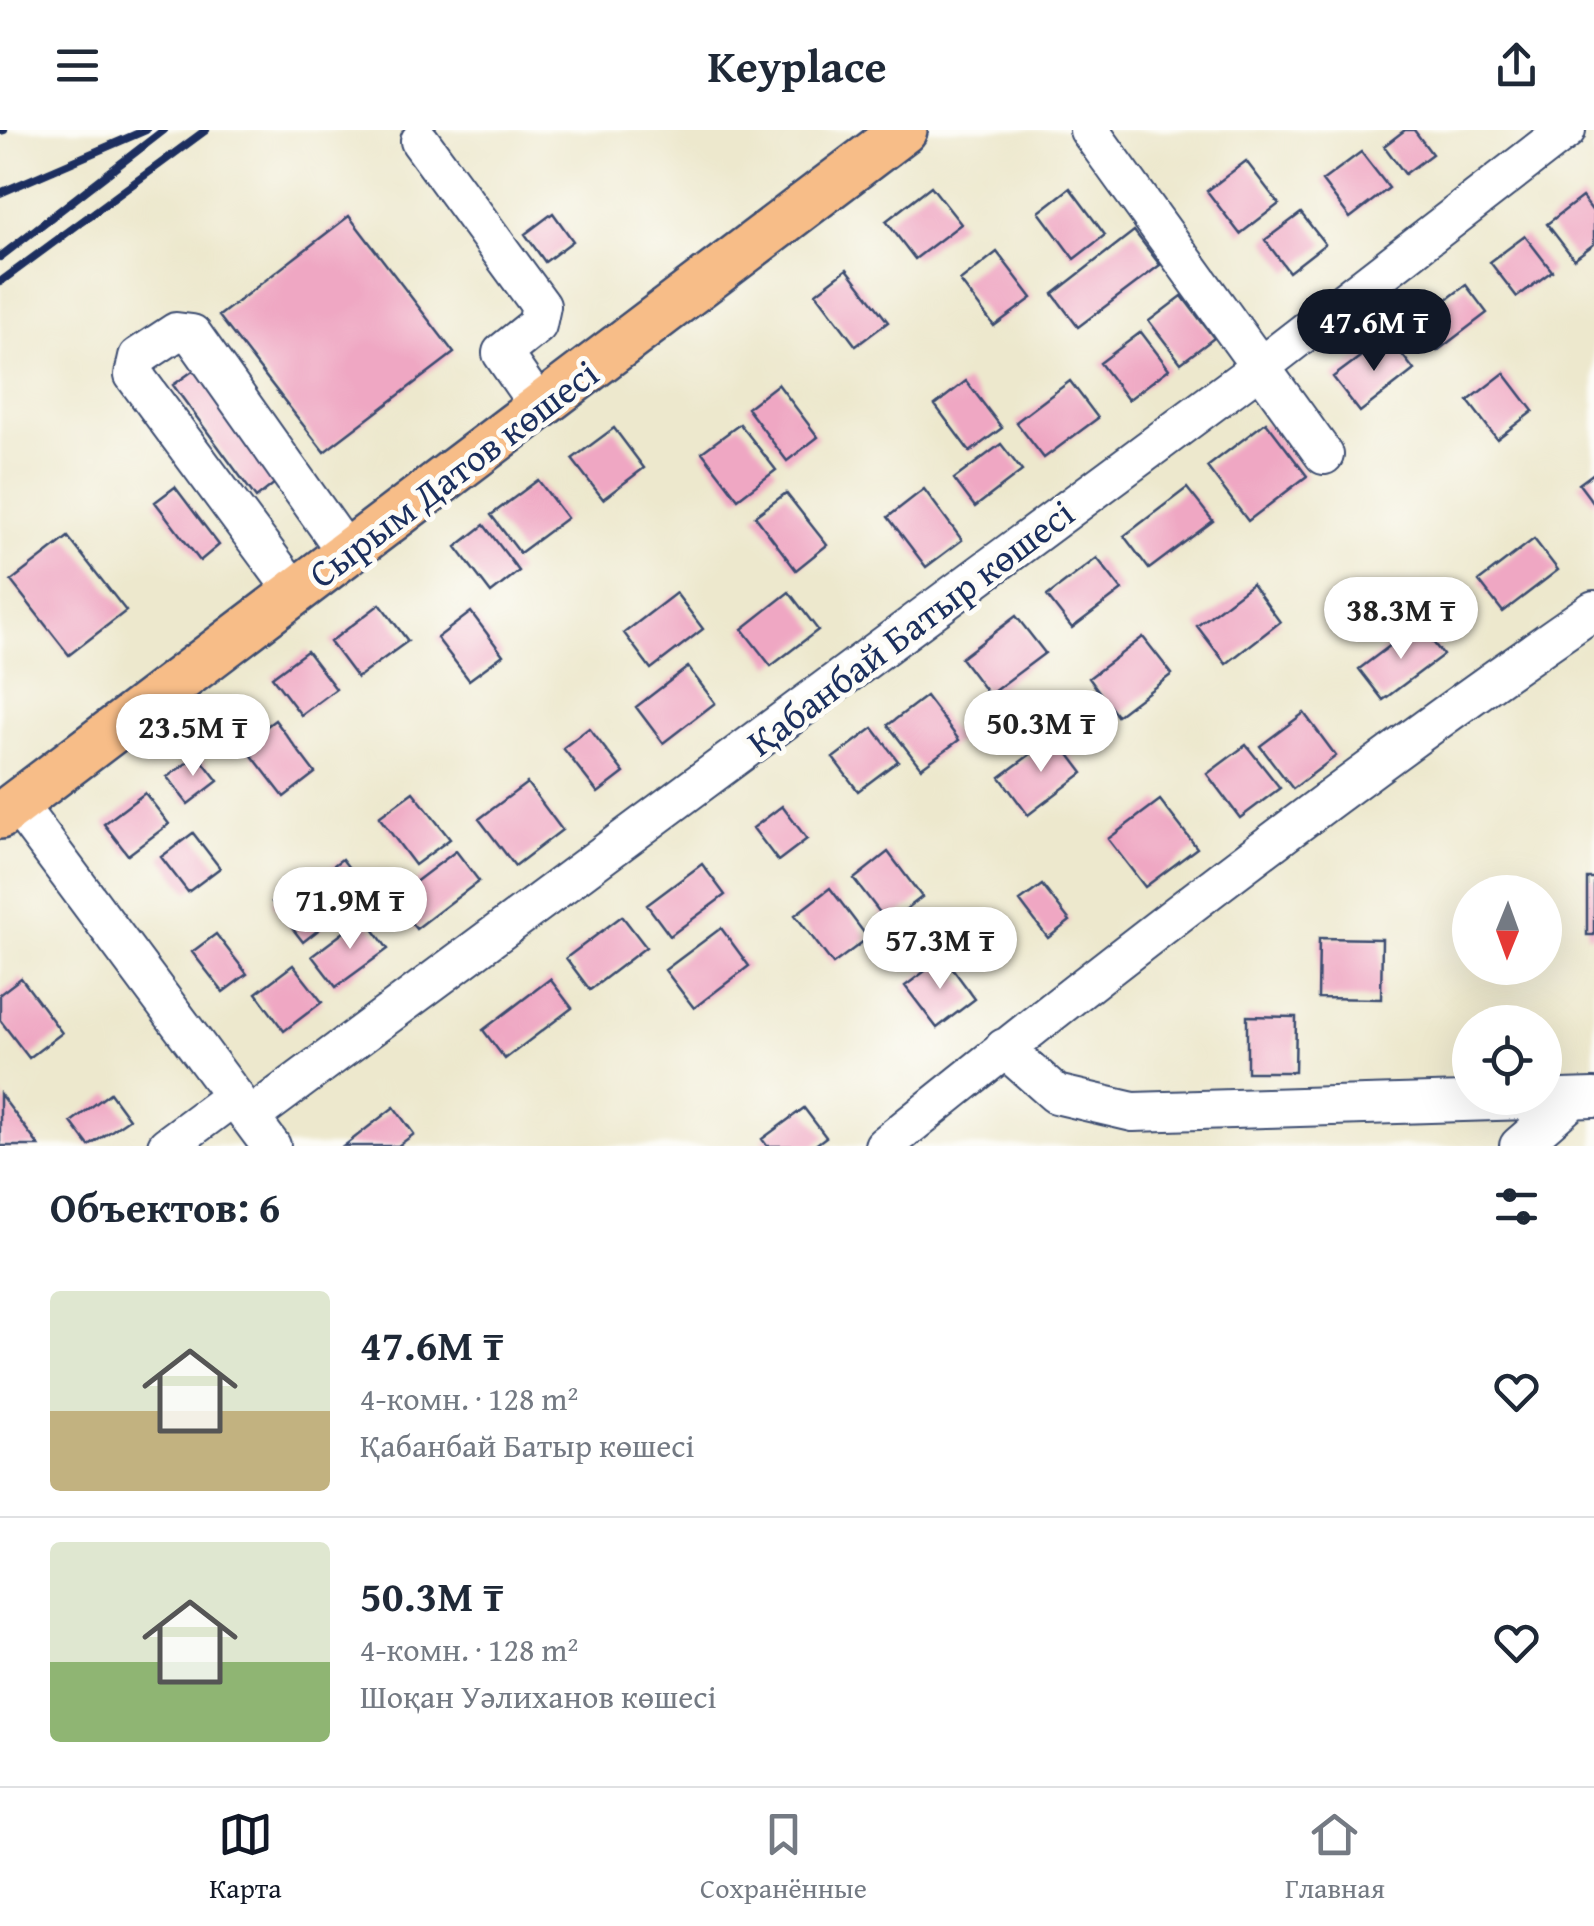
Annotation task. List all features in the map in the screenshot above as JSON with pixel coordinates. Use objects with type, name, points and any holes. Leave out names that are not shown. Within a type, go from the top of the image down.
[{"type":"main road","name":"Сырым Датов көшесі","points":[[8,809],[904,130]]},
{"type":"street","points":[[1089,130],[1324,455]]},
{"type":"street","name":"Қабанбай Батыр көшесі","points":[[166,1146],[252,1120],[1260,367],[1566,130]]},
{"type":"street","points":[[420,141],[540,306],[537,325],[508,344],[502,353],[540,408]]},
{"type":"street","points":[[295,592],[134,374],[138,357],[176,332],[192,334],[347,552]]},
{"type":"street","points":[[884,1146],[1004,1048],[1488,683],[1594,610]]},
{"type":"street","points":[[8,809],[252,1120]]},
{"type":"street","points":[[1004,1048],[1056,1094],[1133,1112],[1583,1098]]},
{"type":"street","points":[[1519,1146],[1583,1098]]},
{"type":"building","points":[[1405,130],[1414,130],[1432,154],[1405,174],[1384,146]]},
{"type":"building","points":[[1361,152],[1389,188],[1350,218],[1322,181]]},
{"type":"building","points":[[1246,161],[1279,204],[1240,234],[1207,191]]},
{"type":"building","points":[[931,186],[961,224],[915,259],[886,221]]},
{"type":"building","points":[[1070,188],[1105,235],[1074,259],[1039,212]]},
{"type":"building","points":[[1582,197],[1594,213],[1594,244],[1574,259],[1547,224]]},
{"type":"building","points":[[553,213],[573,241],[545,262],[525,234]]},
{"type":"building","points":[[1301,213],[1325,244],[1289,272],[1265,240]]},
{"type":"building","points":[[349,216],[454,353],[324,452],[219,316]]},
{"type":"building","points":[[1134,231],[1160,265],[1078,327],[1053,294]]},
{"type":"building","points":[[1525,236],[1552,271],[1517,297],[1490,262]]},
{"type":"building","points":[[997,252],[1032,298],[994,326],[960,281]]},
{"type":"building","points":[[847,269],[888,322],[856,346],[816,293]]},
{"type":"building","points":[[1466,285],[1487,313],[1437,351],[1415,323]]},
{"type":"building","points":[[1182,296],[1214,338],[1181,363],[1149,321]]},
{"type":"building","points":[[1141,332],[1169,369],[1128,400],[1100,363]]},
{"type":"building","points":[[1388,336],[1414,370],[1360,412],[1333,377]]},
{"type":"building","points":[[197,368],[280,479],[256,498],[173,385]]},
{"type":"building","points":[[1504,373],[1533,411],[1497,439],[1468,401]]},
{"type":"building","points":[[966,381],[1002,428],[970,452],[935,405]]},
{"type":"building","points":[[1070,381],[1098,418],[1044,458],[1016,422]]},
{"type":"building","points":[[778,384],[818,437],[787,461],[747,408]]},
{"type":"building","points":[[1266,422],[1307,476],[1248,521],[1207,467]]},
{"type":"building","points":[[740,424],[776,470],[738,499],[702,452]]},
{"type":"building","points":[[614,428],[644,468],[603,499],[572,459]]},
{"type":"building","points":[[1001,444],[1022,471],[975,507],[954,479]]},
{"type":"building","points":[[1594,473],[1594,504],[1579,484]]},
{"type":"building","points":[[538,480],[567,518],[520,553],[491,515]]},
{"type":"building","points":[[175,487],[219,545],[200,561],[155,502]]},
{"type":"building","points":[[1187,488],[1213,521],[1149,569],[1124,536]]},
{"type":"building","points":[[924,489],[962,540],[926,567],[888,517]]},
{"type":"building","points":[[786,493],[827,545],[796,570],[755,516]]},
{"type":"building","points":[[484,525],[519,571],[491,593],[456,547]]},
{"type":"building","points":[[68,537],[126,611],[69,655],[11,581]]},
{"type":"building","points":[[1534,539],[1558,570],[1503,612],[1479,581]]},
{"type":"building","points":[[1097,558],[1122,590],[1072,628],[1047,596]]},
{"type":"building","points":[[1252,584],[1280,622],[1226,664],[1197,626]]},
{"type":"building","points":[[789,592],[818,630],[771,666],[742,629]]},
{"type":"building","points":[[676,593],[703,629],[651,669],[624,633]]},
{"type":"building","points":[[380,604],[408,641],[357,678],[330,642]]},
{"type":"building","points":[[471,612],[503,655],[469,680],[437,638]]},
{"type":"building","points":[[1016,616],[1045,653],[989,695],[961,658]]},
{"type":"building","points":[[1419,624],[1443,655],[1383,700],[1359,669]]},
{"type":"building","points":[[1143,637],[1172,674],[1117,716],[1089,678]]},
{"type":"building","points":[[307,651],[336,689],[301,715],[272,677]]},
{"type":"building","points":[[688,667],[715,703],[663,743],[636,707]]},
{"type":"building","points":[[926,696],[959,740],[921,768],[888,725]]},
{"type":"building","points":[[1304,713],[1336,756],[1293,789],[1260,746]]},
{"type":"building","points":[[275,720],[315,773],[284,797],[243,744]]},
{"type":"building","points":[[589,728],[624,773],[598,793],[563,748]]},
{"type":"building","points":[[873,728],[898,761],[858,791],[833,758]]},
{"type":"building","points":[[1055,736],[1083,773],[1028,815],[1000,777]]},
{"type":"building","points":[[1246,745],[1280,788],[1240,818],[1207,774]]},
{"type":"building","points":[[198,755],[218,781],[188,804],[167,777]]},
{"type":"building","points":[[527,783],[562,830],[515,866],[479,819]]},
{"type":"building","points":[[413,792],[450,839],[415,865],[379,817]]},
{"type":"building","points":[[145,793],[169,824],[128,855],[104,824]]},
{"type":"building","points":[[1160,800],[1197,848],[1145,887],[1108,839]]},
{"type":"building","points":[[782,806],[807,839],[778,861],[753,828]]},
{"type":"building","points":[[193,833],[220,868],[188,892],[161,857]]},
{"type":"building","points":[[456,851],[479,881],[416,929],[393,899]]},
{"type":"building","points":[[888,852],[922,897],[888,923],[854,879]]},
{"type":"building","points":[[342,859],[370,895],[337,921],[309,884]]},
{"type":"building","points":[[702,864],[725,895],[670,936],[647,905]]},
{"type":"building","points":[[1587,878],[1594,878],[1594,935],[1587,935]]},
{"type":"building","points":[[295,884],[326,924],[303,942],[272,902]]},
{"type":"building","points":[[1042,885],[1070,921],[1048,938],[1020,901]]},
{"type":"building","points":[[830,888],[868,938],[833,964],[795,915]]},
{"type":"building","points":[[622,916],[646,947],[590,990],[566,958]]},
{"type":"building","points":[[364,917],[388,949],[336,987],[312,956]]},
{"type":"building","points":[[721,928],[749,966],[694,1008],[665,970]]},
{"type":"building","points":[[216,934],[247,974],[223,992],[192,952]]},
{"type":"building","points":[[1319,938],[1382,939],[1381,999],[1318,998]]},
{"type":"building","points":[[944,957],[975,999],[937,1028],[905,986]]},
{"type":"building","points":[[293,965],[322,1002],[284,1031],[256,993]]},
{"type":"building","points":[[21,978],[62,1033],[29,1058],[0,1020],[0,994]]},
{"type":"building","points":[[550,979],[572,1008],[505,1059],[483,1030]]},
{"type":"building","points":[[1247,1016],[1296,1017],[1295,1072],[1247,1072]]},
{"type":"building","points":[[110,1093],[129,1119],[89,1146],[71,1122]]},
{"type":"building","points":[[0,1094],[39,1146],[0,1146]]},
{"type":"building","points":[[394,1107],[414,1134],[398,1146],[344,1146]]},
{"type":"building","points":[[804,1108],[826,1137],[814,1146],[767,1146],[762,1139]]},
{"type":"railway","points":[[0,131],[4,130]]},
{"type":"railway","points":[[0,193],[146,130]]},
{"type":"railway","points":[[0,257],[164,130]]},
{"type":"railway","points":[[0,282],[206,130]]}]
